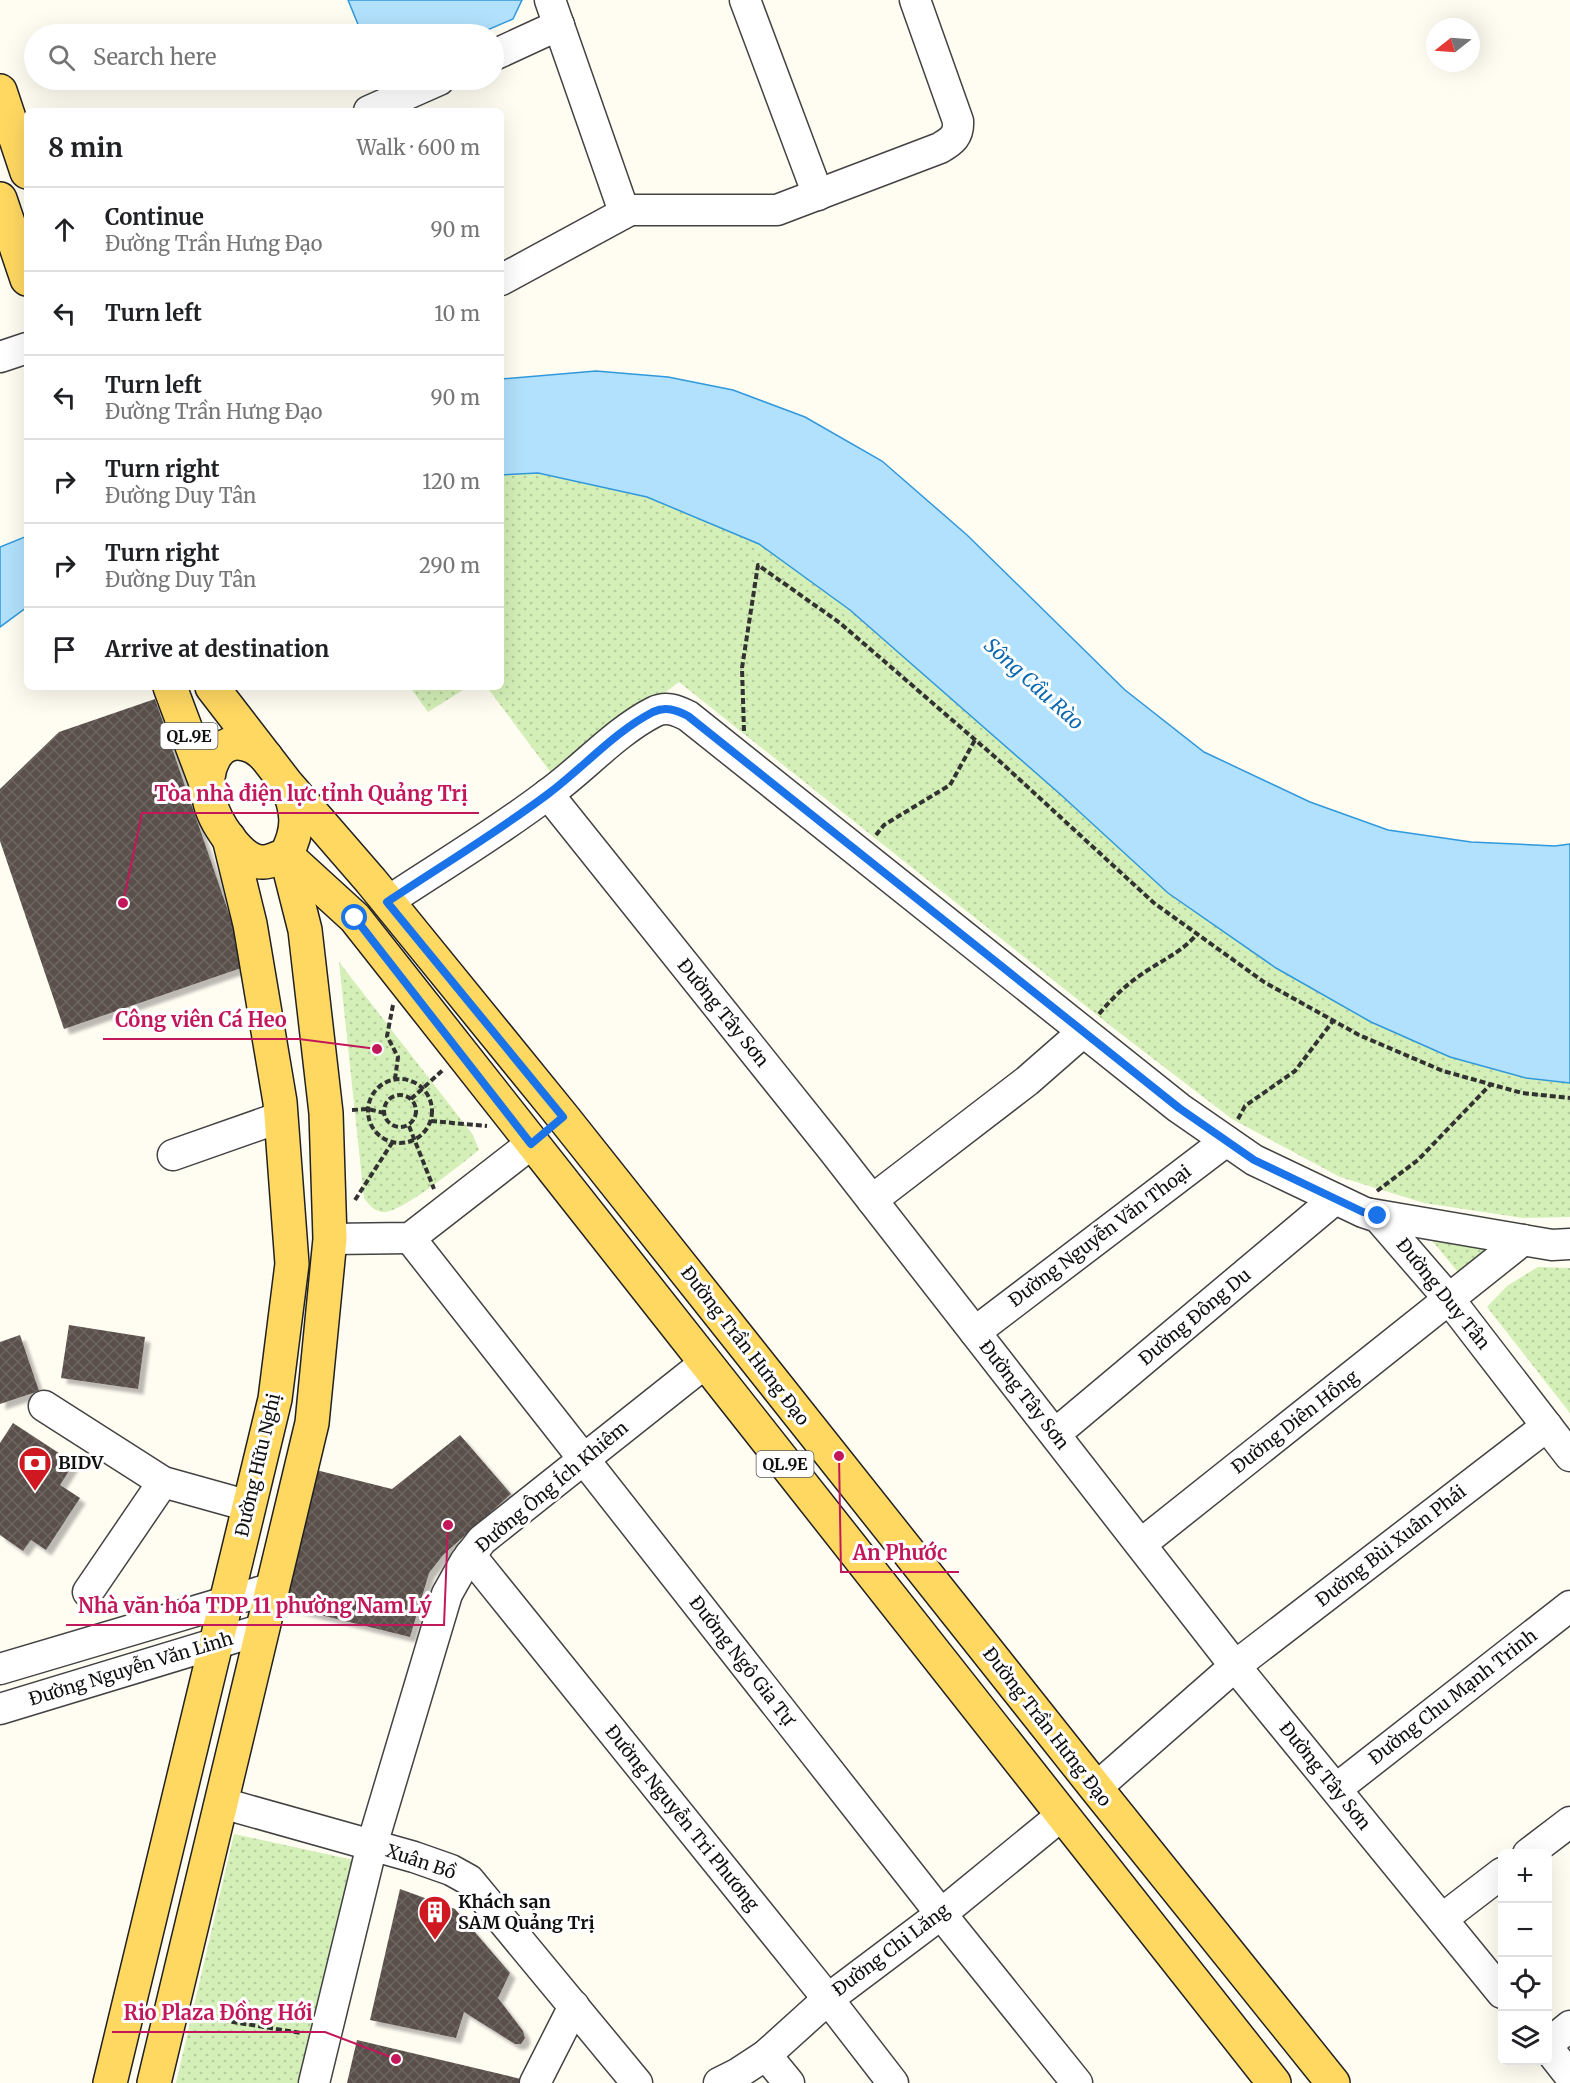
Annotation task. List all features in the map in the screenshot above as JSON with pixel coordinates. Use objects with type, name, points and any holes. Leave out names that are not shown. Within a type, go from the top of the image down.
[{"type":"main road","points":[[0,91],[24,163]]},
{"type":"main road","points":[[0,199],[24,270]]},
{"type":"main road","name":"QL.9E","points":[[171,690],[207,786]]},
{"type":"main road","name":"Đường Trần Hưng Đạo","points":[[214,690],[286,783],[563,1117],[1096,1788],[1320,2078]]},
{"type":"main road","name":"Đường Trần Hưng Đạo","points":[[207,786],[211,764],[220,750],[229,745],[252,746],[266,757]]},
{"type":"main road","name":"Đường Trần Hưng Đạo","points":[[286,783],[295,811],[296,826],[293,841],[286,855]]},
{"type":"main road","points":[[113,2072],[155,2081],[312,1423],[330,1239],[326,1113],[305,930],[286,855],[266,862],[256,861],[238,850],[213,813],[207,786]]},
{"type":"main road","name":"Đường Hữu Nghị","points":[[113,2072],[275,1399],[292,1264],[281,1117],[250,924],[229,838]]},
{"type":"main road","name":"QL.9E","points":[[286,855],[355,918],[1274,2083]]},
{"type":"main road","points":[[531,1144],[563,1117]]},
{"type":"main road","points":[[1062,1815],[1096,1788]]},
{"type":"street","points":[[745,0],[818,195]]},
{"type":"street","points":[[504,48],[555,13],[622,206],[630,210],[777,210],[940,148],[952,140],[958,130],[958,122],[915,0]]},
{"type":"street","points":[[376,108],[416,90]]},
{"type":"street","points":[[504,278],[630,210]]},
{"type":"street","points":[[0,357],[24,349]]},
{"type":"street","name":"Đường Duy Tân","points":[[387,902],[548,794],[653,712],[664,708],[688,716],[1148,1085],[1254,1160],[1353,1207],[1378,1216],[1449,1299],[1570,1456]]},
{"type":"street","name":"Đường Tây Sơn","points":[[548,794],[872,1200],[1235,1666],[1498,1987]]},
{"type":"street","points":[[872,1200],[1027,1081],[1083,1032]]},
{"type":"street","points":[[173,1155],[281,1117]]},
{"type":"street","name":"Đường Nguyễn Văn Thoại","points":[[975,1332],[1226,1141]]},
{"type":"street","points":[[330,1239],[410,1238],[531,1144]]},
{"type":"street","points":[[1353,1207],[1552,1245],[1570,1244]]},
{"type":"street","name":"Đường Đông Du","points":[[1055,1434],[1353,1207]]},
{"type":"street","name":"Đường Ngô Gia Tự","points":[[410,1238],[941,1914],[1077,2083]]},
{"type":"street","name":"Đường Diên Hồng","points":[[1141,1544],[1523,1240]]},
{"type":"street","name":"Đường Ông Ích Khiêm","points":[[314,2083],[372,1845],[447,1594],[470,1555],[482,1540],[705,1363]]},
{"type":"street","points":[[44,1406],[163,1482],[249,1506]]},
{"type":"street","name":"Đường Bùi Xuân Phái","points":[[1096,1788],[1235,1666],[1546,1425]]},
{"type":"street","points":[[88,1592],[163,1482]]},
{"type":"street","name":"Đường Nguyễn Tri Phương","points":[[470,1555],[893,2083]]},
{"type":"street","name":"Đường Nguyễn Văn Linh","points":[[0,1669],[273,1588]]},
{"type":"street","name":"Đường Chu Mạnh Trinh","points":[[1336,1788],[1570,1606]]},
{"type":"street","name":"Đường Nguyễn Văn Linh","points":[[0,1708],[263,1629]]},
{"type":"street","name":"Xuân Bồ","points":[[222,1803],[414,1857],[451,1870],[469,1880],[637,2083]]},
{"type":"street","name":"Đường Chi Lăng","points":[[719,2083],[766,2055],[828,1999],[941,1914],[1062,1815]]},
{"type":"street","points":[[1535,1849],[1570,1822]]},
{"type":"street","points":[[1442,1919],[1498,1877]]},
{"type":"street","points":[[535,2083],[574,2006]]},
{"type":"street","points":[[1552,2042],[1570,2026]]},
{"type":"street","points":[[1552,2051],[1570,2076]]},
{"type":"street","points":[[766,2055],[789,2083]]},
{"type":"path","points":[[746,762],[742,668],[758,565],[840,623],[975,740],[1154,903],[1264,982],[1359,1035],[1443,1071],[1522,1093],[1570,1098]]},
{"type":"path","points":[[862,855],[884,825],[950,785],[975,740]]},
{"type":"path","points":[[1083,1032],[1116,993],[1190,943],[1197,934]]},
{"type":"path","points":[[395,1079],[398,1057],[387,1036],[394,997],[401,1006]]},
{"type":"path","points":[[1226,1141],[1245,1106],[1295,1071],[1334,1021]]},
{"type":"path","points":[[411,1098],[447,1066]]},
{"type":"path","points":[[395,1079],[415,1082],[423,1088],[432,1106],[431,1120],[423,1134],[404,1144],[392,1143],[374,1131],[369,1120],[368,1109],[370,1098],[376,1089],[385,1082],[395,1079]]},
{"type":"path","points":[[1353,1207],[1418,1160],[1491,1084]]},
{"type":"path","points":[[401,1095],[411,1098],[417,1113],[413,1122],[404,1128],[393,1126],[385,1118],[386,1102],[390,1098],[401,1095]]},
{"type":"path","points":[[344,1111],[368,1109],[384,1113]]},
{"type":"path","points":[[431,1120],[493,1127],[487,1118]]},
{"type":"path","points":[[409,1126],[436,1194]]},
{"type":"path","points":[[354,1200],[392,1143]]},
{"type":"path","points":[[353,1189],[356,1209]]},
{"type":"path","points":[[172,2012],[325,2037]]},
{"type":"green space","points":[[538,473],[648,497],[759,544],[850,610],[1060,794],[1168,893],[1276,968],[1371,1022],[1450,1057],[1526,1078],[1570,1083],[1570,1217],[1523,1218],[1424,1203],[1340,1177],[1232,1119],[1121,1034],[679,682],[554,777],[489,690],[504,690],[504,475]]},
{"type":"green space","points":[[412,690],[463,690],[428,712]]},
{"type":"green space","points":[[339,962],[473,1135],[479,1150],[431,1187],[391,1211],[376,1210],[364,1198]]},
{"type":"green space","points":[[1429,1237],[1497,1251],[1463,1278]]},
{"type":"green space","points":[[1538,1267],[1570,1268],[1570,1413],[1487,1307],[1507,1286]]},
{"type":"green space","points":[[234,1834],[358,1861],[305,2083],[176,2083]]},
{"type":"water","points":[[348,0],[522,0],[513,19],[501,24],[358,24]]},
{"type":"water","name":"Sông Cầu Rào","points":[[596,371],[668,377],[733,390],[805,417],[882,461],[967,535],[1125,690],[1204,752],[1310,802],[1388,830],[1471,842],[1555,846],[1570,844],[1570,1083],[1526,1078],[1450,1057],[1371,1022],[1276,968],[1168,893],[1060,794],[850,610],[759,544],[647,497],[538,473],[504,475],[504,379]]},
{"type":"water","points":[[24,537],[24,609],[0,627],[0,547]]},
{"type":"building","points":[[155,699],[247,966],[64,1029],[0,841],[0,789],[59,732]]},
{"type":"building","points":[[69,1325],[145,1337],[138,1389],[61,1378]]},
{"type":"building","points":[[20,1335],[39,1391],[0,1404],[0,1342]]},
{"type":"building","name":"BIDV","points":[[13,1423],[74,1463],[60,1485],[80,1498],[46,1550],[31,1540],[23,1551],[0,1535],[0,1443]]},
{"type":"building","points":[[460,1435],[511,1494],[443,1555],[429,1573],[410,1637],[284,1606],[312,1469],[392,1489]]},
{"type":"building","name":"Khách sạn SAM Quảng Trị","points":[[400,1889],[455,1909],[510,1973],[498,1998],[523,2031],[525,2038],[521,2044],[515,2044],[464,2012],[456,2038],[370,2020]]},
{"type":"building","points":[[357,2040],[521,2079],[520,2083],[347,2083]]},
{"type":"place","name":"Tòa nhà điện lực tỉnh Quảng Trị","points":[[123,903]]},
{"type":"place","name":"Công viên Cá Heo","points":[[377,1049]]},
{"type":"place","name":"An Phước","points":[[839,1456]]},
{"type":"place","name":"BIDV","points":[[35,1492]]},
{"type":"place","name":"Nhà văn hóa TDP 11 phường Nam Lý","points":[[448,1525]]},
{"type":"place","name":"Khách sạn SAM Quảng Trị","points":[[435,1941]]},
{"type":"place","name":"Rio Plaza Đồng Hới","points":[[396,2059]]},
{"type":"route","points":[[355,918],[531,1144],[563,1117],[387,902],[548,794],[653,712],[664,708],[675,710],[688,716],[1179,1108],[1254,1160],[1363,1212],[1378,1216]]}]
